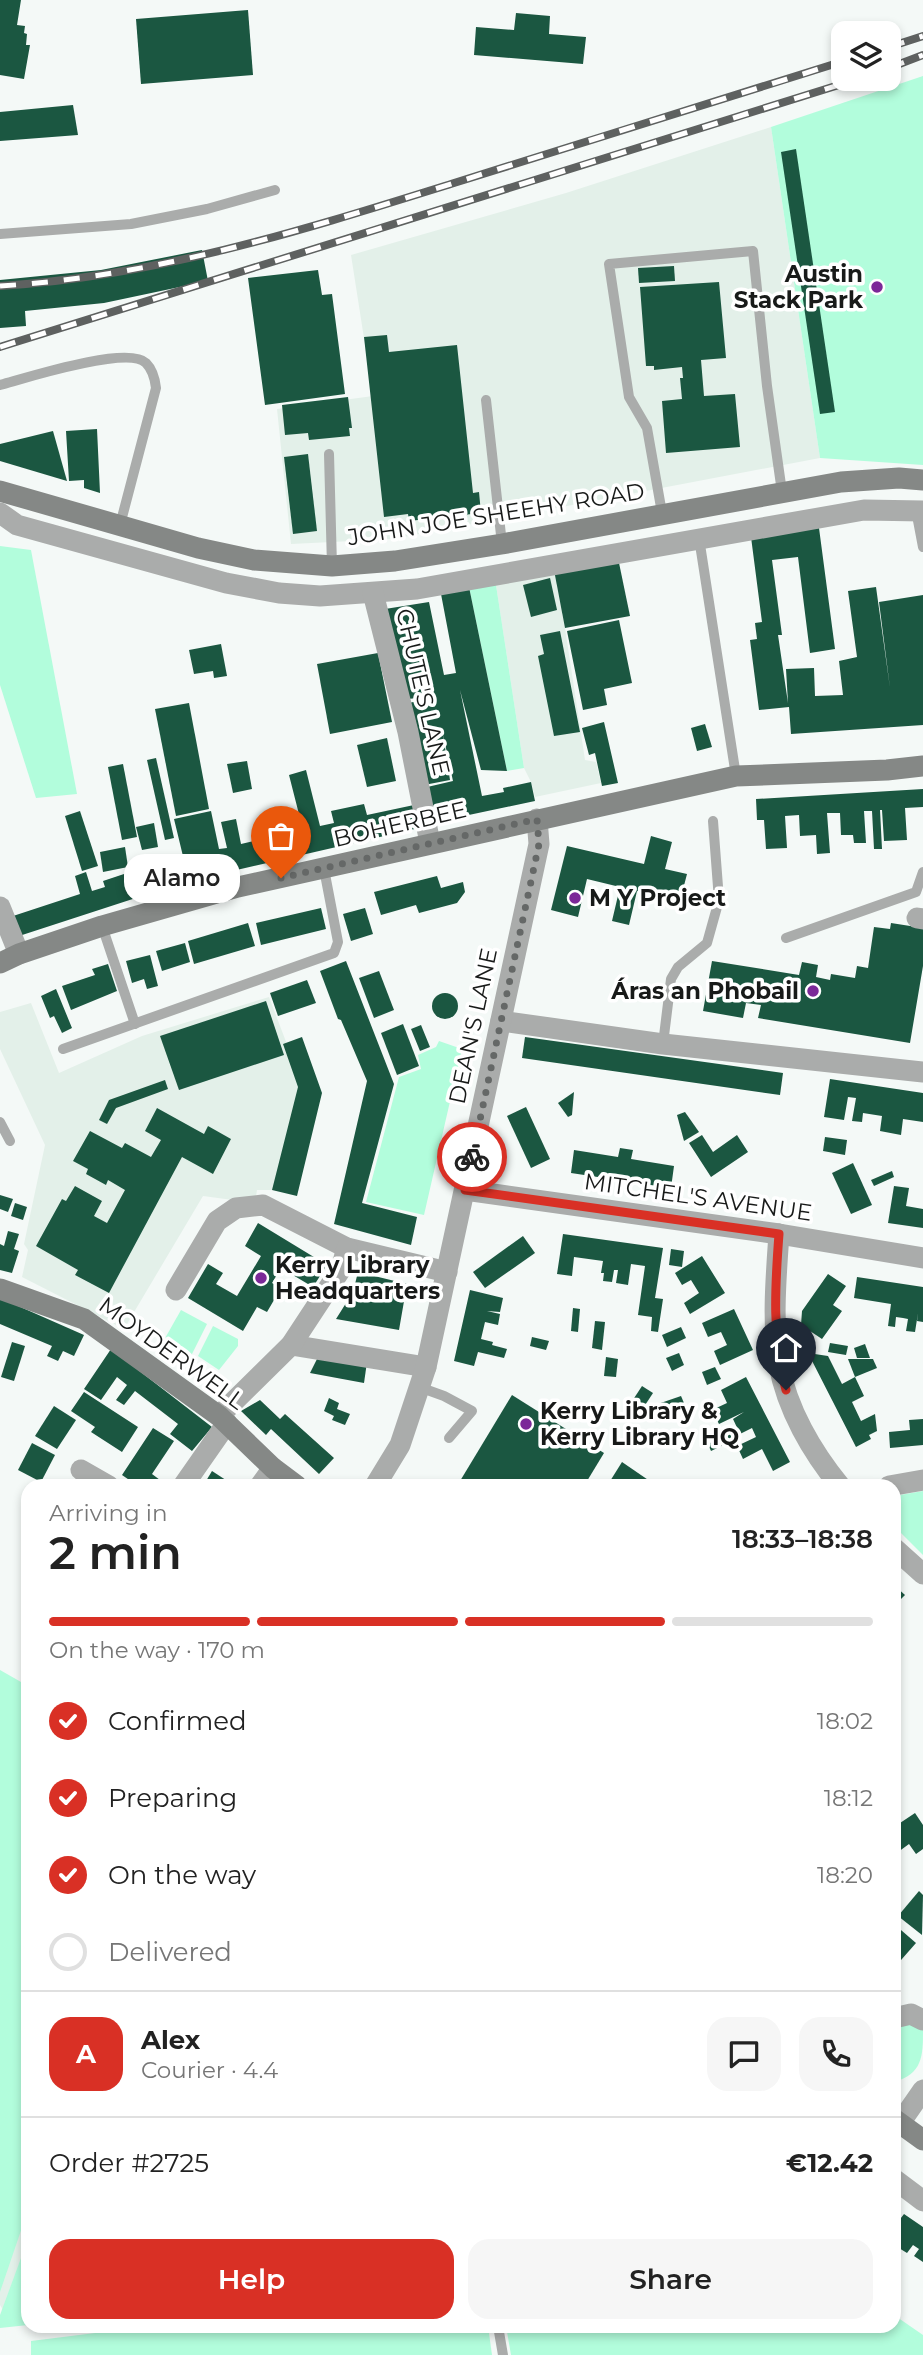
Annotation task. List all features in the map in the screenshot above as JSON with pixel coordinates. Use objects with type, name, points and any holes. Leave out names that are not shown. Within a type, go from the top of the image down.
[{"type":"main road","name":"JOHN JOE SHEEHY ROAD","points":[[0,491],[198,548],[254,561],[332,566],[395,561],[502,544],[841,482],[899,478],[923,480]]},
{"type":"main road","name":"BOHERBEE","points":[[10,958],[102,926],[238,887],[736,776],[923,766]]},
{"type":"main road","name":"MOYDERWELL","points":[[0,1289],[84,1319],[223,1420],[288,1479]]},
{"type":"main road","points":[[901,2124],[923,2140]]},
{"type":"street","points":[[0,513],[17,525],[226,583],[279,593],[320,596],[417,589],[864,510],[919,511]]},
{"type":"street","name":"CHUTE'S LANE","points":[[373,593],[408,732],[430,843]]},
{"type":"street","name":"DEAN'S LANE","points":[[379,1479],[401,1445],[426,1367],[539,844],[537,819]]},
{"type":"street","points":[[0,907],[10,958]]},
{"type":"street","points":[[501,1021],[663,1044],[923,1072]]},
{"type":"street","name":"MITCHEL'S AVENUE","points":[[465,1190],[779,1234],[923,1258]]},
{"type":"street","points":[[176,1290],[217,1221],[236,1208],[263,1205],[347,1248],[447,1272]]},
{"type":"street","points":[[779,1234],[776,1279],[779,1365],[796,1418],[834,1479]]},
{"type":"street","points":[[187,1479],[223,1420],[291,1345],[341,1269],[347,1248]]},
{"type":"street","points":[[291,1345],[426,1367]]},
{"type":"street","points":[[265,1479],[273,1468]]},
{"type":"street","points":[[81,1470],[97,1479]]},
{"type":"street","points":[[901,1484],[923,1480]]},
{"type":"street","points":[[901,1554],[923,1574]]},
{"type":"street","points":[[901,2016],[911,2014],[923,2020]]},
{"type":"street","points":[[901,2116],[923,2090]]},
{"type":"street","points":[[901,2184],[923,2201]]},
{"type":"lane","points":[[0,234],[131,224],[207,209],[275,190]]},
{"type":"lane","points":[[662,513],[646,428],[629,397],[609,264],[753,251],[767,386],[782,492]]},
{"type":"lane","points":[[0,385],[112,357],[131,356],[145,362],[154,375],[156,388],[120,525]]},
{"type":"lane","points":[[486,400],[502,544]]},
{"type":"lane","points":[[329,454],[332,566]]},
{"type":"lane","points":[[919,511],[923,547]]},
{"type":"lane","points":[[699,538],[736,776]]},
{"type":"lane","points":[[663,1044],[671,979],[678,967],[707,943],[719,900],[713,821]]},
{"type":"lane","points":[[63,1049],[334,953],[338,942],[324,869]]},
{"type":"lane","points":[[786,938],[916,892],[923,872]]},
{"type":"lane","points":[[102,926],[135,1024]]},
{"type":"lane","points":[[0,1122],[10,1141]]},
{"type":"lane","points":[[419,1387],[444,1396],[472,1411],[449,1438]]},
{"type":"lane","points":[[499,2333],[503,2355]]},
{"type":"shaded area","points":[[771,127],[820,458],[393,539],[291,544],[277,409],[373,396],[351,255],[566,193]]},
{"type":"shaded area","points":[[554,570],[585,760],[596,762],[601,783],[535,797],[524,768],[496,585]]},
{"type":"shaded area","points":[[269,997],[304,1089],[275,1190],[257,1190],[255,1203],[203,1196],[124,1329],[22,1277],[28,1250],[24,1244],[45,1145],[0,1049],[0,1012],[31,1003],[59,1073],[142,1036]]},
{"type":"shaded area","points":[[21,2219],[21,2323],[12,2324],[0,2305],[0,2289]]},
{"type":"green space","name":"Austin Stack Park","points":[[923,76],[923,465],[820,458],[771,127],[878,91],[901,91],[901,83]]},
{"type":"green space","points":[[0,546],[31,550],[77,794],[36,798],[0,685]]},
{"type":"green space","points":[[496,585],[524,768],[507,771],[469,587]]},
{"type":"green space","points":[[439,1041],[462,1049],[424,1215],[366,1202],[399,1077],[421,1069],[418,1055],[436,1047]]},
{"type":"green space","points":[[181,1310],[207,1324],[192,1354],[164,1340]]},
{"type":"green space","points":[[213,1326],[238,1339],[238,1346],[219,1370],[198,1356]]},
{"type":"green space","points":[[923,1491],[923,1555],[901,1533],[901,1495]]},
{"type":"green space","points":[[0,1670],[21,1682],[21,2230],[0,2292]]},
{"type":"green space","points":[[906,2022],[923,2030],[923,2048],[916,2069],[901,2079],[901,2024]]},
{"type":"green space","points":[[21,2258],[21,2326],[0,2328],[0,2315]]},
{"type":"green space","points":[[901,2320],[923,2335],[923,2355],[511,2355],[507,2333],[901,2333]]},
{"type":"green space","points":[[95,2333],[489,2333],[492,2355],[31,2355],[31,2341]]},
{"type":"building","points":[[0,0],[21,0],[17,25],[25,26],[26,45],[30,45],[24,79],[0,75]]},
{"type":"building","points":[[248,10],[253,75],[141,84],[136,19]]},
{"type":"building","points":[[516,13],[550,16],[549,34],[586,37],[583,64],[474,55],[476,27],[514,30]]},
{"type":"building","points":[[73,105],[78,135],[0,141],[0,112]]},
{"type":"building","points":[[796,149],[835,412],[820,414],[781,152]]},
{"type":"building","points":[[202,250],[208,281],[104,303],[25,311],[26,326],[0,328],[0,280],[101,270]]},
{"type":"building","points":[[674,266],[675,281],[639,283],[638,268]]},
{"type":"building","points":[[318,270],[322,295],[332,294],[345,394],[265,405],[248,278]]},
{"type":"building","points":[[719,282],[726,358],[701,360],[704,396],[735,394],[740,447],[666,453],[662,401],[682,399],[682,367],[654,370],[654,366],[646,366],[640,287]]},
{"type":"building","points":[[387,335],[389,352],[457,345],[473,493],[479,492],[481,513],[409,521],[408,514],[384,517],[364,337]]},
{"type":"building","points":[[348,397],[352,428],[349,428],[350,436],[309,440],[308,433],[285,435],[282,405]]},
{"type":"building","points":[[97,429],[100,493],[84,488],[84,480],[69,481],[66,431]]},
{"type":"building","points":[[53,431],[67,481],[0,461],[0,444]]},
{"type":"building","points":[[308,454],[317,531],[293,534],[284,457]]},
{"type":"building","points":[[819,528],[835,649],[810,653],[798,557],[772,560],[782,635],[778,635],[788,703],[786,669],[814,668],[815,696],[843,695],[839,661],[857,657],[848,591],[876,587],[890,688],[879,602],[923,595],[923,725],[791,734],[789,707],[759,710],[750,640],[757,639],[755,623],[762,622],[751,537]]},
{"type":"building","points":[[618,558],[630,616],[565,628],[554,570]]},
{"type":"building","points":[[550,578],[557,610],[531,617],[523,585]]},
{"type":"building","points":[[469,587],[507,771],[481,770],[460,690],[482,796],[504,792],[503,788],[531,782],[535,801],[431,823],[423,788],[453,781],[443,734],[450,780],[424,785],[408,703],[435,696],[408,699],[385,609],[429,602],[444,675],[456,673],[441,594]]},
{"type":"building","points":[[619,620],[632,683],[604,689],[607,705],[583,710],[567,631]]},
{"type":"building","points":[[560,631],[580,732],[554,736],[538,656],[544,654],[540,635]]},
{"type":"building","points":[[221,644],[227,676],[214,678],[213,671],[194,674],[189,650]]},
{"type":"building","points":[[378,653],[392,722],[330,734],[317,664]]},
{"type":"building","points":[[189,703],[209,809],[176,816],[155,709]]},
{"type":"building","points":[[604,722],[618,783],[602,786],[595,753],[589,755],[582,728]]},
{"type":"building","points":[[705,724],[712,747],[697,751],[691,728]]},
{"type":"building","points":[[387,738],[396,781],[367,787],[357,745]]},
{"type":"building","points":[[156,758],[174,838],[165,840],[147,760]]},
{"type":"building","points":[[247,761],[252,789],[233,793],[227,764]]},
{"type":"building","points":[[123,764],[137,837],[122,840],[108,767]]},
{"type":"building","points":[[306,770],[320,826],[334,823],[331,811],[364,804],[367,815],[414,805],[419,828],[189,881],[174,819],[211,811],[219,849],[227,848],[221,822],[236,819],[241,844],[303,830],[289,775]]},
{"type":"building","points":[[923,789],[923,807],[905,808],[907,840],[884,841],[880,810],[882,849],[874,849],[872,811],[864,811],[866,843],[854,843],[853,835],[841,835],[840,813],[827,813],[830,853],[817,854],[816,835],[800,836],[799,815],[785,816],[787,848],[766,849],[764,820],[757,820],[756,799]]},
{"type":"building","points":[[80,811],[98,866],[82,871],[65,816]]},
{"type":"building","points":[[154,823],[158,847],[142,850],[136,827]]},
{"type":"building","points":[[651,836],[672,842],[665,869],[687,874],[680,901],[637,891],[629,925],[612,921],[620,887],[587,879],[578,917],[551,910],[567,846],[644,864]]},
{"type":"building","points":[[125,847],[128,867],[103,872],[100,852]]},
{"type":"building","points":[[183,865],[188,881],[16,937],[10,917],[80,894],[75,876],[86,872],[92,891],[105,887],[103,881],[133,871],[136,881]]},
{"type":"building","points":[[437,876],[441,888],[463,882],[465,892],[457,903],[419,913],[416,905],[381,915],[374,892]]},
{"type":"building","points":[[321,908],[326,929],[261,945],[256,923]]},
{"type":"building","points":[[365,908],[373,934],[351,941],[343,914]]},
{"type":"building","points":[[248,923],[255,946],[194,964],[188,941]]},
{"type":"building","name":"Áras an Phobail","points":[[891,923],[923,928],[923,966],[910,1043],[758,1018],[761,1005],[746,1003],[743,1018],[703,1011],[712,961],[799,975],[802,962],[818,965],[816,977],[830,980],[831,974],[855,978],[857,966],[868,968],[874,927],[890,929]]},
{"type":"building","points":[[185,943],[190,962],[162,971],[156,951]]},
{"type":"building","points":[[150,955],[158,986],[147,989],[144,979],[132,983],[126,961]]},
{"type":"building","points":[[346,961],[394,1084],[362,1203],[417,1217],[411,1245],[334,1224],[367,1081],[341,1020],[338,1019],[320,971]]},
{"type":"building","points":[[108,964],[117,991],[71,1010],[62,986],[95,975],[92,969]]},
{"type":"building","points":[[379,971],[394,1010],[374,1018],[359,978]]},
{"type":"building","points":[[307,980],[316,1003],[278,1016],[270,993]]},
{"type":"building","points":[[56,989],[72,1028],[62,1033],[54,1016],[50,1018],[41,996]]},
{"type":"building","points":[[445,993],[454,997],[458,1006],[454,1015],[445,1019],[436,1015],[432,1006],[436,997]]},
{"type":"building","points":[[266,1001],[284,1055],[179,1090],[160,1036]]},
{"type":"building","points":[[403,1024],[419,1066],[397,1075],[381,1033]]},
{"type":"building","points":[[421,1025],[430,1047],[420,1051],[411,1029]]},
{"type":"building","points":[[302,1037],[322,1093],[297,1196],[272,1190],[298,1087],[283,1044]]},
{"type":"building","points":[[525,1037],[783,1073],[780,1095],[522,1058]]},
{"type":"building","points":[[830,1079],[923,1093],[923,1122],[903,1119],[901,1135],[880,1131],[882,1116],[863,1113],[862,1122],[852,1121],[856,1098],[848,1097],[844,1120],[824,1117]]},
{"type":"building","points":[[165,1080],[168,1089],[116,1108],[107,1124],[99,1120],[109,1100]]},
{"type":"building","points":[[574,1092],[572,1115],[568,1117],[558,1103]]},
{"type":"building","points":[[526,1107],[550,1159],[531,1168],[507,1116]]},
{"type":"building","points":[[157,1108],[204,1134],[208,1126],[231,1139],[213,1174],[182,1157],[109,1293],[75,1275],[78,1270],[36,1246],[62,1199],[66,1201],[75,1186],[102,1201],[94,1216],[107,1223],[125,1190],[108,1180],[106,1185],[86,1174],[88,1169],[73,1161],[90,1131],[122,1148],[125,1143],[151,1157],[161,1140],[145,1131]]},
{"type":"building","points":[[685,1112],[699,1132],[684,1141],[677,1115]]},
{"type":"building","points":[[702,1135],[713,1152],[737,1135],[748,1152],[711,1177],[689,1143]]},
{"type":"building","points":[[825,1137],[847,1140],[845,1155],[823,1151]]},
{"type":"building","points":[[620,1148],[633,1150],[631,1159],[674,1166],[671,1188],[571,1173],[574,1150],[618,1157]]},
{"type":"building","points":[[853,1163],[872,1205],[851,1214],[832,1173]]},
{"type":"building","points":[[892,1171],[894,1177],[874,1186],[871,1180]]},
{"type":"building","points":[[894,1186],[909,1188],[906,1206],[923,1209],[923,1228],[888,1223]]},
{"type":"building","points":[[0,1195],[13,1199],[8,1212],[0,1209]]},
{"type":"building","points":[[15,1203],[27,1207],[23,1220],[11,1216]]},
{"type":"building","name":"Kerry Library Headquarters","points":[[258,1223],[327,1265],[313,1287],[281,1268],[272,1283],[281,1288],[267,1312],[257,1307],[243,1331],[188,1298],[208,1264],[223,1273],[216,1284],[237,1296],[261,1256],[245,1246]]},
{"type":"building","points":[[8,1231],[19,1234],[14,1249],[19,1251],[12,1273],[0,1270],[0,1244],[4,1246]]},
{"type":"building","points":[[563,1234],[663,1248],[655,1298],[663,1299],[658,1332],[651,1331],[652,1317],[638,1315],[645,1266],[631,1264],[628,1285],[616,1283],[618,1270],[614,1270],[612,1282],[603,1281],[603,1261],[574,1257],[572,1276],[557,1274]]},
{"type":"building","points":[[523,1236],[535,1253],[485,1288],[473,1272]]},
{"type":"building","points":[[671,1249],[684,1251],[682,1267],[669,1265]]},
{"type":"building","points":[[702,1256],[725,1293],[690,1314],[684,1303],[699,1293],[691,1280],[682,1285],[675,1273]]},
{"type":"building","points":[[358,1272],[407,1284],[399,1330],[336,1319],[353,1292]]},
{"type":"building","points":[[828,1274],[846,1286],[833,1305],[842,1311],[822,1339],[801,1325],[802,1311]]},
{"type":"building","points":[[857,1277],[923,1287],[923,1322],[917,1321],[918,1313],[915,1332],[906,1331],[908,1319],[896,1317],[895,1327],[888,1326],[891,1304],[854,1298]]},
{"type":"building","points":[[470,1290],[503,1298],[500,1312],[487,1311],[500,1314],[498,1325],[485,1322],[481,1339],[507,1349],[504,1358],[478,1352],[474,1366],[454,1361]]},
{"type":"building","points":[[0,1298],[84,1335],[74,1356],[63,1351],[58,1361],[47,1356],[52,1346],[0,1324]]},
{"type":"building","points":[[573,1308],[580,1309],[578,1332],[571,1331]]},
{"type":"building","points":[[734,1309],[753,1350],[720,1365],[714,1351],[727,1345],[721,1332],[708,1337],[702,1323]]},
{"type":"building","points":[[595,1321],[605,1322],[602,1350],[592,1348]]},
{"type":"building","points":[[681,1327],[686,1338],[667,1347],[662,1335]]},
{"type":"building","points":[[532,1337],[549,1341],[546,1350],[530,1346]]},
{"type":"building","points":[[12,1342],[25,1346],[14,1381],[1,1377]]},
{"type":"building","points":[[830,1343],[848,1346],[846,1355],[828,1352]]},
{"type":"building","points":[[865,1344],[870,1358],[857,1358],[854,1348]]},
{"type":"building","points":[[111,1349],[212,1427],[192,1451],[170,1434],[178,1424],[135,1391],[124,1405],[116,1400],[127,1385],[117,1377],[101,1400],[84,1389]]},
{"type":"building","points":[[320,1353],[367,1362],[364,1383],[310,1373]]},
{"type":"building","points":[[679,1353],[684,1365],[672,1371],[666,1358]]},
{"type":"building","points":[[808,1353],[828,1356],[842,1384],[855,1377],[864,1396],[852,1402],[861,1421],[875,1414],[877,1431],[869,1435],[871,1439],[856,1447]]},
{"type":"building","points":[[606,1357],[618,1359],[616,1377],[604,1376]]},
{"type":"building","points":[[848,1359],[873,1359],[877,1368],[855,1377]]},
{"type":"building","points":[[715,1367],[721,1379],[707,1385],[702,1372]]},
{"type":"building","points":[[746,1377],[790,1462],[773,1471],[762,1449],[743,1459],[737,1446],[756,1437],[752,1428],[740,1434],[733,1419],[744,1412],[719,1424],[712,1410],[727,1403],[721,1390]]},
{"type":"building","points":[[642,1386],[653,1393],[636,1419],[625,1412]]},
{"type":"building","points":[[84,1392],[138,1427],[122,1452],[91,1432],[95,1427],[71,1411]]},
{"type":"building","name":"Kerry Library & Kerry Library HQ","points":[[512,1395],[604,1453],[588,1479],[461,1479]]},
{"type":"building","points":[[681,1396],[684,1403],[656,1416],[652,1406]]},
{"type":"building","points":[[329,1398],[339,1403],[337,1409],[350,1414],[345,1425],[332,1420],[334,1416],[324,1411]]},
{"type":"building","points":[[260,1400],[280,1419],[285,1414],[334,1458],[319,1474],[271,1429],[266,1435],[241,1411]]},
{"type":"building","points":[[54,1406],[76,1420],[57,1449],[35,1436]]},
{"type":"building","points":[[923,1419],[923,1445],[890,1448],[889,1432],[910,1430],[909,1420]]},
{"type":"building","points":[[153,1428],[174,1441],[152,1474],[159,1479],[128,1479],[122,1475]]},
{"type":"building","points":[[733,1432],[736,1439],[711,1451],[708,1444]]},
{"type":"building","points":[[32,1443],[55,1455],[43,1479],[35,1479],[18,1470]]},
{"type":"building","points":[[622,1462],[647,1479],[611,1479]]},
{"type":"building","points":[[212,1471],[224,1479],[207,1479]]},
{"type":"building","points":[[915,1813],[923,1825],[923,1849],[916,1854],[909,1844],[901,1850],[901,1822]]},
{"type":"building","points":[[919,1891],[923,1895],[922,1935],[901,1918],[901,1912]]},
{"type":"building","points":[[901,1930],[916,1943],[901,1960]]},
{"type":"building","points":[[904,2214],[923,2227],[923,2262],[914,2256],[919,2249],[913,2245],[907,2253],[901,2249],[901,2218]]},
{"type":"railway","points":[[901,43],[923,36]]},
{"type":"railway","points":[[901,63],[923,55]]},
{"type":"railway","points":[[0,286],[117,272],[286,234],[831,65]]},
{"type":"railway","points":[[0,347],[831,87]]},
{"type":"way so far","points":[[281,878],[537,819],[539,844],[472,1157]]},
{"type":"place","name":"Austin Stack Park","points":[[877,287]]},
{"type":"place","name":"Alamo","points":[[281,878]]},
{"type":"place","name":"M Y Project","points":[[575,898]]},
{"type":"place","name":"Áras an Phobail","points":[[813,991]]},
{"type":"place","name":"Kerry Library Headquarters","points":[[261,1278]]},
{"type":"place","name":"Kerry Library & Kerry Library HQ","points":[[526,1424]]},
{"type":"route","points":[[472,1157],[465,1190],[779,1234],[777,1334],[779,1365],[786,1390]]}]
